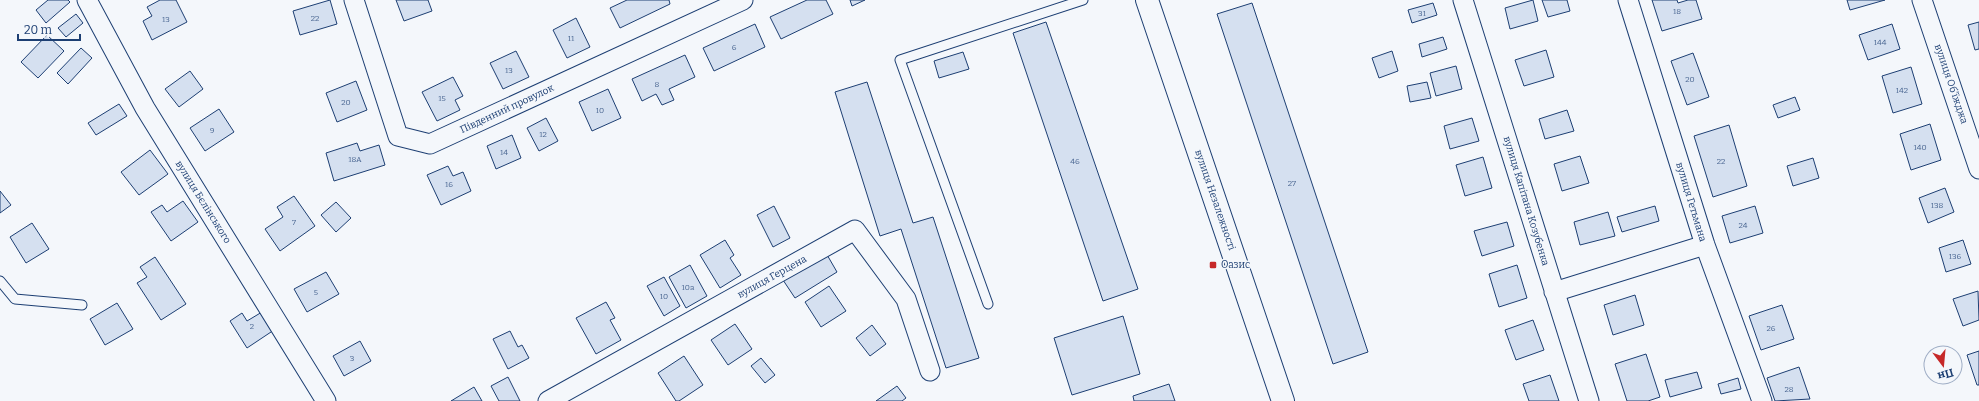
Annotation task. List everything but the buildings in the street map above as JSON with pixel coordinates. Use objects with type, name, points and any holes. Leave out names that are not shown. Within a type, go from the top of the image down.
[{"type":"street","name":"вулиця Бєлінського","points":[[87,0],[145,108],[326,401]]},
{"type":"street","name":"Південний провулок","points":[[354,0],[398,136],[430,144],[743,0]]},
{"type":"street","name":"вулиця Незалежності","points":[[1147,0],[1283,401]]},
{"type":"street","name":"вулиця Капітана Козубенка","points":[[1463,0],[1589,401]]},
{"type":"street","name":"вулиця Гетьмана","points":[[1628,0],[1705,245],[1762,401]]},
{"type":"street","name":"вулиця Обʼїжджа","points":[[1922,0],[1979,169]]},
{"type":"street","name":"вулиця Герцена","points":[[548,401],[856,230],[906,299],[930,371]]},
{"type":"street","points":[[1554,292],[1705,245]]},
{"type":"lane","points":[[988,304],[900,60],[1083,0]]},
{"type":"lane","points":[[0,281],[15,298],[82,305]]},
{"type":"place","name":"Оазис","points":[[1213,265]]}]
